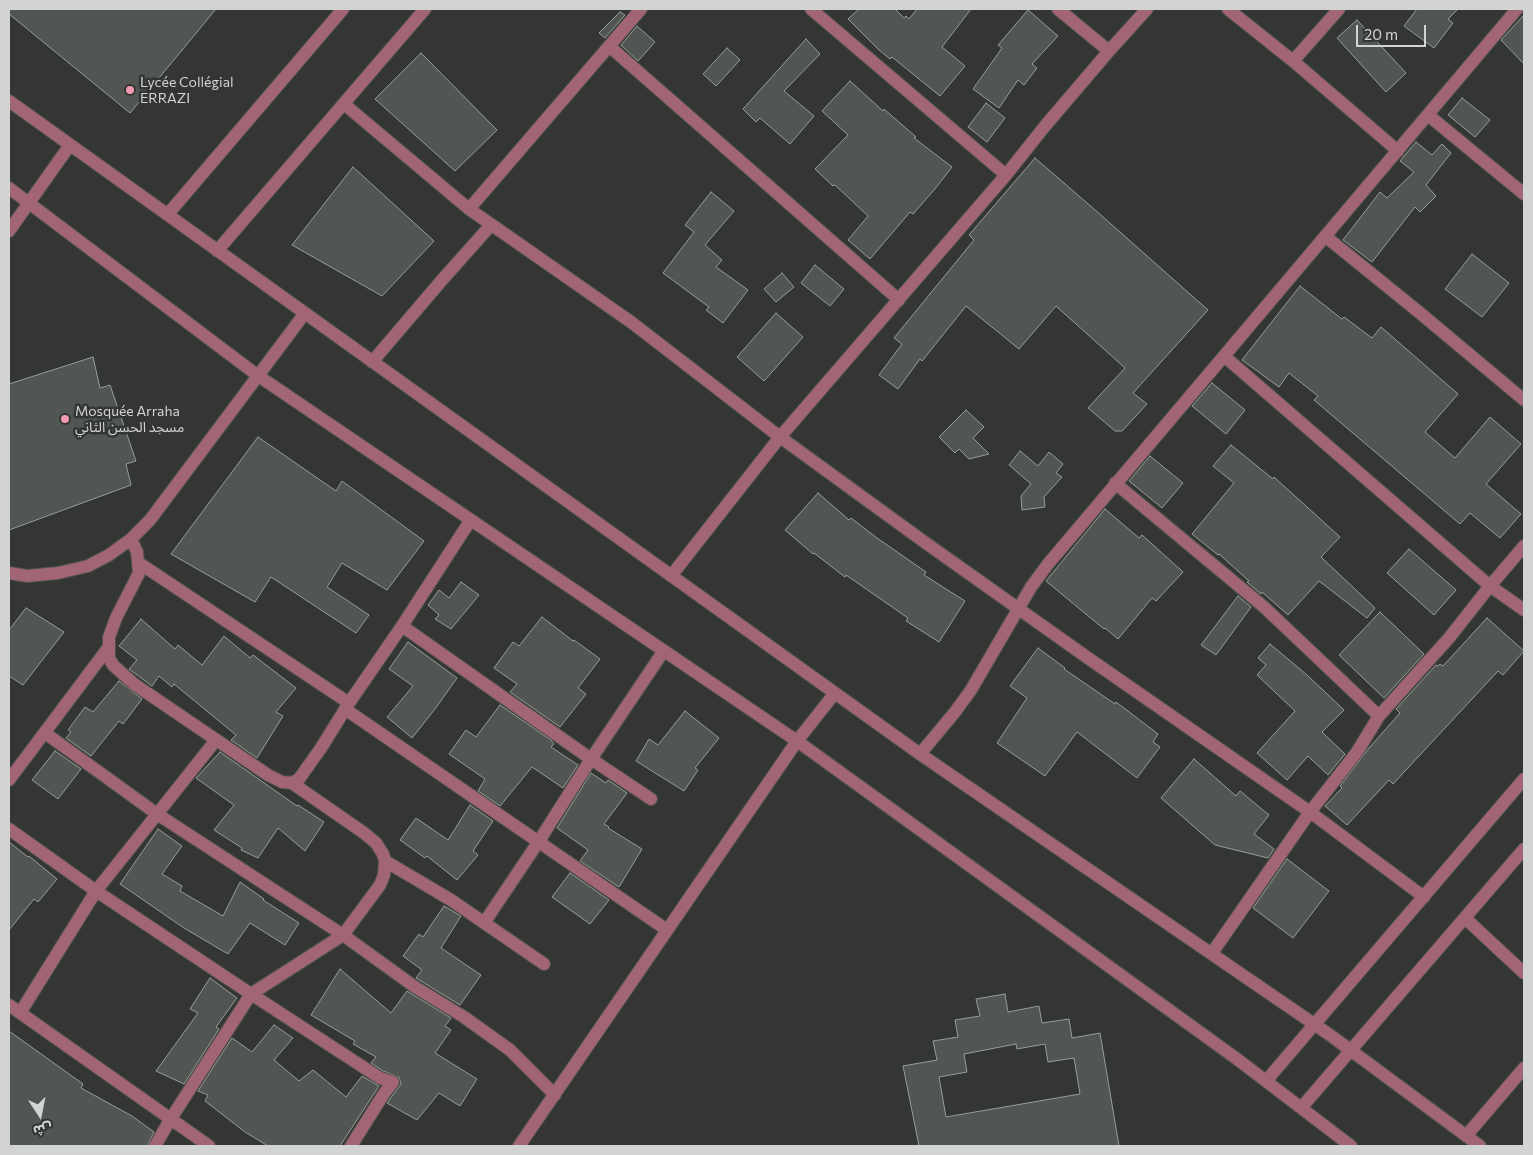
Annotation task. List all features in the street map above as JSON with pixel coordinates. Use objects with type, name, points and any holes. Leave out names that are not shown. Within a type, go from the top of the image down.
[{"type":"street","points":[[168,214],[343,9]]},
{"type":"street","points":[[217,251],[425,9]]},
{"type":"street","points":[[469,209],[641,9]]},
{"type":"street","points":[[811,9],[1006,175]]},
{"type":"street","points":[[1058,9],[1109,51]]},
{"type":"street","points":[[671,576],[780,437],[1006,175],[1109,51],[1147,9]]},
{"type":"street","points":[[1228,9],[1293,61],[1398,151]]},
{"type":"street","points":[[1293,61],[1339,9]]},
{"type":"street","points":[[920,754],[971,690],[1018,609],[1048,564],[1517,9]]},
{"type":"street","points":[[609,46],[899,300]]},
{"type":"street","points":[[9,101],[920,754],[1315,1024],[1480,1146]]},
{"type":"street","points":[[344,104],[469,209],[630,322],[780,437],[1018,609],[1310,812],[1424,897]]},
{"type":"street","points":[[1428,115],[1524,194]]},
{"type":"street","points":[[9,231],[70,145]]},
{"type":"street","points":[[9,188],[257,375],[663,652],[797,741],[1266,1081],[1351,1146]]},
{"type":"street","points":[[372,362],[491,225]]},
{"type":"street","points":[[1325,236],[1524,400]]},
{"type":"street","points":[[9,573],[27,576],[58,573],[88,566],[109,555],[131,539],[150,520],[305,313]]},
{"type":"street","points":[[1224,356],[1490,586],[1524,610]]},
{"type":"street","points":[[1116,483],[1264,607],[1379,716]]},
{"type":"street","points":[[292,783],[307,768],[470,520]]},
{"type":"street","points":[[131,539],[137,552],[139,573],[116,618],[109,637],[109,658],[113,665],[134,684],[216,740],[268,775],[282,782],[292,783],[370,838],[376,843],[385,861],[384,875],[380,885],[343,935],[251,994],[155,1146]]},
{"type":"street","points":[[1212,954],[1310,812],[1357,752],[1379,716],[1449,638],[1524,546]]},
{"type":"street","points":[[139,562],[668,930]]},
{"type":"street","points":[[402,626],[591,759],[652,799]]},
{"type":"street","points":[[9,780],[108,648]]},
{"type":"street","points":[[484,923],[663,652]]},
{"type":"street","points":[[519,1146],[797,741],[835,693]]},
{"type":"street","points":[[44,732],[157,814],[343,935],[415,987],[464,1017],[510,1050],[555,1095]]},
{"type":"street","points":[[209,1146],[13,1010],[96,891],[216,740]]},
{"type":"street","points":[[1266,1081],[1524,779]]},
{"type":"street","points":[[9,829],[96,891],[251,994],[380,1078],[393,1082],[351,1146]]},
{"type":"street","points":[[1301,1108],[1524,849]]},
{"type":"street","points":[[385,861],[416,878],[544,964]]},
{"type":"street","points":[[1465,918],[1524,972]]},
{"type":"street","points":[[1466,1136],[1524,1068]]},
{"type":"building","name":"Lycée Collégial ERRAZI","points":[[9,9],[216,9],[130,113],[9,14]]},
{"type":"building","points":[[859,9],[895,9],[904,18],[906,16],[909,19],[917,9],[971,9],[942,47],[965,66],[940,96],[892,57],[890,59],[878,49],[848,19]]},
{"type":"building","points":[[1417,9],[1458,9],[1448,19],[1453,23],[1434,48],[1404,26]]},
{"type":"building","points":[[1028,10],[1058,36],[1032,64],[1037,68],[1024,85],[1018,80],[999,108],[973,89],[1002,48],[998,45]]},
{"type":"building","points":[[620,12],[625,15],[605,38],[599,33]]},
{"type":"building","points":[[1524,15],[1524,64],[1501,40]]},
{"type":"building","points":[[1357,20],[1406,73],[1386,92],[1337,38]]},
{"type":"building","points":[[637,26],[655,42],[638,61],[621,45]]},
{"type":"building","points":[[806,39],[820,54],[784,91],[814,116],[790,144],[760,118],[756,122],[743,109]]},
{"type":"building","points":[[727,48],[740,60],[716,86],[703,74]]},
{"type":"building","points":[[421,53],[497,130],[455,171],[375,99]]},
{"type":"building","points":[[850,81],[883,111],[884,109],[916,137],[914,138],[952,167],[913,214],[910,212],[870,259],[848,240],[868,216],[815,169],[848,135],[822,111]]},
{"type":"building","points":[[1462,98],[1490,120],[1475,137],[1448,115]]},
{"type":"building","points":[[986,103],[1005,118],[987,142],[968,127]]},
{"type":"building","points":[[1416,142],[1432,155],[1442,144],[1451,153],[1426,185],[1436,196],[1420,212],[1415,207],[1372,262],[1343,240],[1380,192],[1387,198],[1414,172],[1400,161]]},
{"type":"building","points":[[1035,158],[1208,310],[1133,393],[1147,404],[1122,431],[1115,431],[1088,408],[1125,368],[1056,306],[1019,349],[966,306],[922,361],[920,359],[898,389],[879,375],[902,344],[894,338],[974,240],[969,235]]},
{"type":"building","points":[[353,167],[434,241],[382,296],[292,245]]},
{"type":"building","points":[[711,192],[734,211],[705,245],[722,260],[716,267],[748,290],[723,323],[706,310],[709,307],[663,273],[694,232],[685,225]]},
{"type":"building","points":[[1472,254],[1509,283],[1482,317],[1445,289]]},
{"type":"building","points":[[815,265],[844,289],[830,306],[801,283]]},
{"type":"building","points":[[782,273],[794,287],[776,302],[764,289]]},
{"type":"building","points":[[1300,286],[1342,319],[1344,317],[1372,338],[1381,327],[1458,394],[1425,432],[1455,458],[1490,417],[1521,444],[1486,484],[1521,514],[1500,538],[1470,513],[1460,524],[1314,400],[1318,396],[1289,373],[1279,387],[1242,360]]},
{"type":"building","points":[[776,313],[803,337],[764,381],[737,357]]},
{"type":"building","name":"Mosquée Arraha مسجد الحسن الثاني","points":[[93,357],[100,388],[110,385],[136,461],[126,464],[131,485],[9,530],[9,384]]},
{"type":"building","points":[[1212,383],[1245,410],[1226,434],[1192,406]]},
{"type":"building","points":[[966,410],[984,427],[973,438],[989,454],[969,459],[959,449],[955,453],[939,437]]},
{"type":"building","points":[[258,437],[336,491],[342,481],[424,541],[387,590],[342,563],[327,587],[369,615],[356,633],[271,577],[255,602],[171,554]]},
{"type":"building","points":[[1231,445],[1273,479],[1274,477],[1340,537],[1321,557],[1375,608],[1367,618],[1319,581],[1288,615],[1262,592],[1261,594],[1247,582],[1249,581],[1219,554],[1192,534],[1234,483],[1213,466]]},
{"type":"building","points":[[1020,451],[1038,466],[1049,452],[1063,464],[1056,473],[1062,477],[1044,497],[1045,507],[1022,510],[1021,496],[1031,484],[1009,465]]},
{"type":"building","points":[[1150,456],[1183,483],[1162,508],[1129,481]]},
{"type":"building","points":[[818,493],[849,520],[851,518],[926,572],[924,575],[965,601],[939,642],[906,621],[908,618],[813,554],[785,530]]},
{"type":"building","points":[[1105,509],[1139,538],[1142,535],[1183,572],[1156,601],[1152,598],[1118,639],[1046,581]]},
{"type":"building","points":[[1409,549],[1456,590],[1434,615],[1387,573]]},
{"type":"building","points":[[461,582],[479,595],[451,629],[435,619],[439,615],[428,605],[439,590],[449,598]]},
{"type":"building","points":[[1238,596],[1251,607],[1216,655],[1201,645]]},
{"type":"building","points":[[26,608],[64,632],[23,685],[9,676],[9,630]]},
{"type":"building","points":[[1380,612],[1424,654],[1384,698],[1339,655]]},
{"type":"building","points":[[542,617],[600,659],[578,688],[586,694],[560,727],[510,692],[517,684],[494,668],[513,642],[519,646]]},
{"type":"building","points":[[1487,618],[1524,651],[1503,675],[1498,671],[1393,784],[1389,780],[1347,825],[1325,806],[1342,788],[1340,786],[1369,748],[1400,713],[1396,709],[1436,665],[1440,664],[1443,666]]},
{"type":"building","points":[[141,619],[175,649],[178,645],[202,665],[224,636],[250,658],[253,655],[296,688],[276,712],[283,716],[257,758],[231,740],[236,735],[174,684],[172,687],[159,676],[152,686],[129,669],[137,660],[119,646]]},
{"type":"building","points":[[408,642],[457,678],[412,738],[387,717],[413,686],[389,669]]},
{"type":"building","points":[[1270,644],[1344,710],[1322,732],[1345,754],[1328,775],[1308,756],[1287,780],[1257,753],[1295,711],[1257,675],[1266,665],[1258,658]]},
{"type":"building","points":[[1038,648],[1064,669],[1115,704],[1116,702],[1158,734],[1153,742],[1160,747],[1137,778],[1077,732],[1045,776],[997,743],[1027,698],[1010,686]]},
{"type":"building","points":[[119,681],[142,699],[123,724],[119,721],[91,756],[66,738],[71,732],[68,730],[85,707],[93,712]]},
{"type":"building","points":[[500,705],[551,740],[554,744],[551,747],[578,765],[563,788],[532,767],[500,806],[478,791],[485,779],[449,754],[466,730],[476,737]]},
{"type":"building","points":[[685,711],[719,738],[695,768],[698,770],[684,791],[636,761],[649,739],[658,745]]},
{"type":"building","points":[[55,751],[81,769],[58,799],[32,780]]},
{"type":"building","points":[[220,752],[297,806],[324,822],[305,851],[278,828],[258,858],[241,850],[242,848],[214,830],[234,805],[196,778]]},
{"type":"building","points":[[1194,759],[1236,796],[1240,791],[1269,815],[1254,834],[1274,849],[1268,858],[1215,845],[1161,798]]},
{"type":"building","points":[[591,773],[606,783],[608,780],[627,793],[604,824],[642,849],[619,887],[580,861],[588,850],[557,828]]},
{"type":"building","points":[[470,805],[493,821],[473,851],[478,855],[457,880],[427,856],[425,858],[400,840],[416,818],[448,840]]},
{"type":"building","points":[[158,829],[182,846],[162,874],[182,886],[180,891],[223,916],[240,882],[263,900],[299,923],[285,945],[250,923],[228,954],[184,928],[120,884]]},
{"type":"building","points":[[9,842],[57,879],[38,902],[34,899],[9,930]]},
{"type":"building","points":[[1287,859],[1329,891],[1293,938],[1253,908]]},
{"type":"building","points":[[570,873],[609,900],[590,924],[552,897]]},
{"type":"building","points":[[444,906],[461,916],[441,948],[481,975],[460,1005],[416,978],[422,970],[403,956],[419,934],[423,937]]},
{"type":"building","points":[[340,969],[391,1013],[407,991],[451,1018],[445,1026],[451,1030],[435,1053],[477,1079],[460,1106],[439,1093],[417,1120],[387,1103],[401,1084],[399,1077],[383,1071],[371,1063],[376,1057],[353,1044],[355,1041],[311,1015]]},
{"type":"building","points":[[210,978],[237,998],[216,1027],[219,1029],[184,1084],[156,1071],[198,1013],[190,1009]]},
{"type":"building","points":[[1005,994],[1008,1012],[1039,1006],[1042,1023],[1069,1019],[1072,1038],[1100,1033],[1119,1146],[919,1146],[903,1066],[937,1060],[933,1041],[958,1037],[955,1020],[980,1016],[976,999]],"holes":[[[1016,1044],[1017,1049],[1045,1044],[1048,1062],[1074,1058],[1080,1094],[946,1117],[939,1077],[967,1072],[964,1054]]]},
{"type":"building","points":[[274,1025],[293,1038],[274,1060],[299,1081],[313,1070],[346,1097],[362,1076],[379,1086],[340,1146],[268,1146],[245,1132],[205,1101],[208,1095],[198,1091],[232,1038],[252,1052]]},
{"type":"building","points":[[9,1031],[83,1084],[81,1088],[132,1116],[154,1132],[147,1146],[9,1146]]},
{"type":"place","name":"Lycée Collégial ERRAZI","points":[[130,90]]},
{"type":"place","name":"Mosquée Arraha مسجد الحسن الثاني","points":[[65,419]]}]
